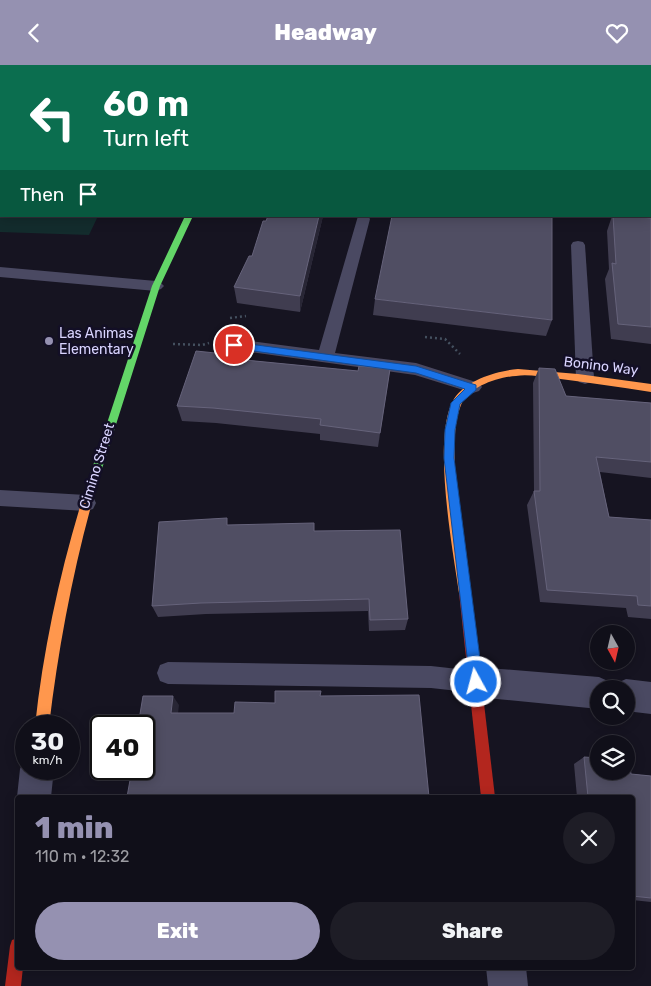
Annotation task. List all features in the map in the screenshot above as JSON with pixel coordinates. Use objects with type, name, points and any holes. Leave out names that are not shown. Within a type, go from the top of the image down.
[{"type":"street","name":"Cimino Street","points":[[43,715],[67,582],[86,503],[156,286],[188,217]]},
{"type":"street","name":"Bonino Way","points":[[472,387],[492,377],[518,372],[584,378],[651,388]]},
{"type":"street","points":[[472,387],[456,403],[450,430],[449,458],[488,795]]},
{"type":"street","points":[[476,682],[590,692]]},
{"type":"street","points":[[635,696],[651,697]]},
{"type":"street","points":[[34,795],[36,780]]},
{"type":"street","points":[[13,986],[15,970]]},
{"type":"street","points":[[506,970],[508,986]]},
{"type":"lane","points":[[326,357],[363,219]]},
{"type":"lane","points":[[578,245],[584,378]]},
{"type":"lane","points":[[0,272],[156,286]]},
{"type":"lane","points":[[234,345],[416,369],[472,387]]},
{"type":"lane","points":[[0,498],[86,503]]},
{"type":"lane","points":[[168,673],[431,677],[476,682]]},
{"type":"path","points":[[425,337],[445,339],[462,356]]},
{"type":"green space","points":[[0,217],[98,217],[89,235],[0,232]]},
{"type":"building","points":[[268,217],[319,217],[300,296],[234,287],[249,256],[252,256],[263,221],[266,221]]},
{"type":"building","points":[[392,217],[552,217],[552,320],[375,299]]},
{"type":"building","points":[[613,217],[651,218],[651,327],[618,324],[612,263],[616,264]]},
{"type":"building","points":[[196,351],[225,354],[224,358],[358,371],[359,366],[390,369],[380,433],[320,425],[321,419],[177,406]]},
{"type":"building","points":[[539,368],[555,369],[566,396],[651,403],[651,462],[596,457],[609,517],[651,520],[651,606],[638,605],[637,596],[547,590],[534,491],[540,491]]},
{"type":"building","points":[[227,518],[227,525],[314,523],[314,531],[400,530],[408,619],[370,620],[369,599],[152,606],[159,522]]},
{"type":"building","points":[[275,691],[321,691],[320,696],[419,695],[429,795],[127,795],[130,780],[155,780],[155,715],[140,715],[143,696],[173,696],[171,713],[234,713],[235,702],[275,703]]},
{"type":"building","points":[[584,757],[590,757],[590,780],[635,780],[635,774],[651,776],[651,898],[635,896],[635,795],[588,795]]},
{"type":"traffic: fast","points":[[94,478],[156,286],[189,217]]},
{"type":"traffic: slow","points":[[465,593],[455,524],[450,468],[451,420],[460,397],[474,386],[483,382],[502,375],[518,372],[651,388]]},
{"type":"traffic: slow","points":[[44,715],[62,601],[76,538],[94,478]]},
{"type":"traffic: jam","points":[[465,593],[488,795]]},
{"type":"traffic: jam","points":[[13,986],[15,970]]},
{"type":"place","name":"Las Animas Elementary","points":[[49,341]]},
{"type":"route","points":[[234,345],[416,369],[472,387],[456,403],[450,430],[449,458],[476,682]]}]
